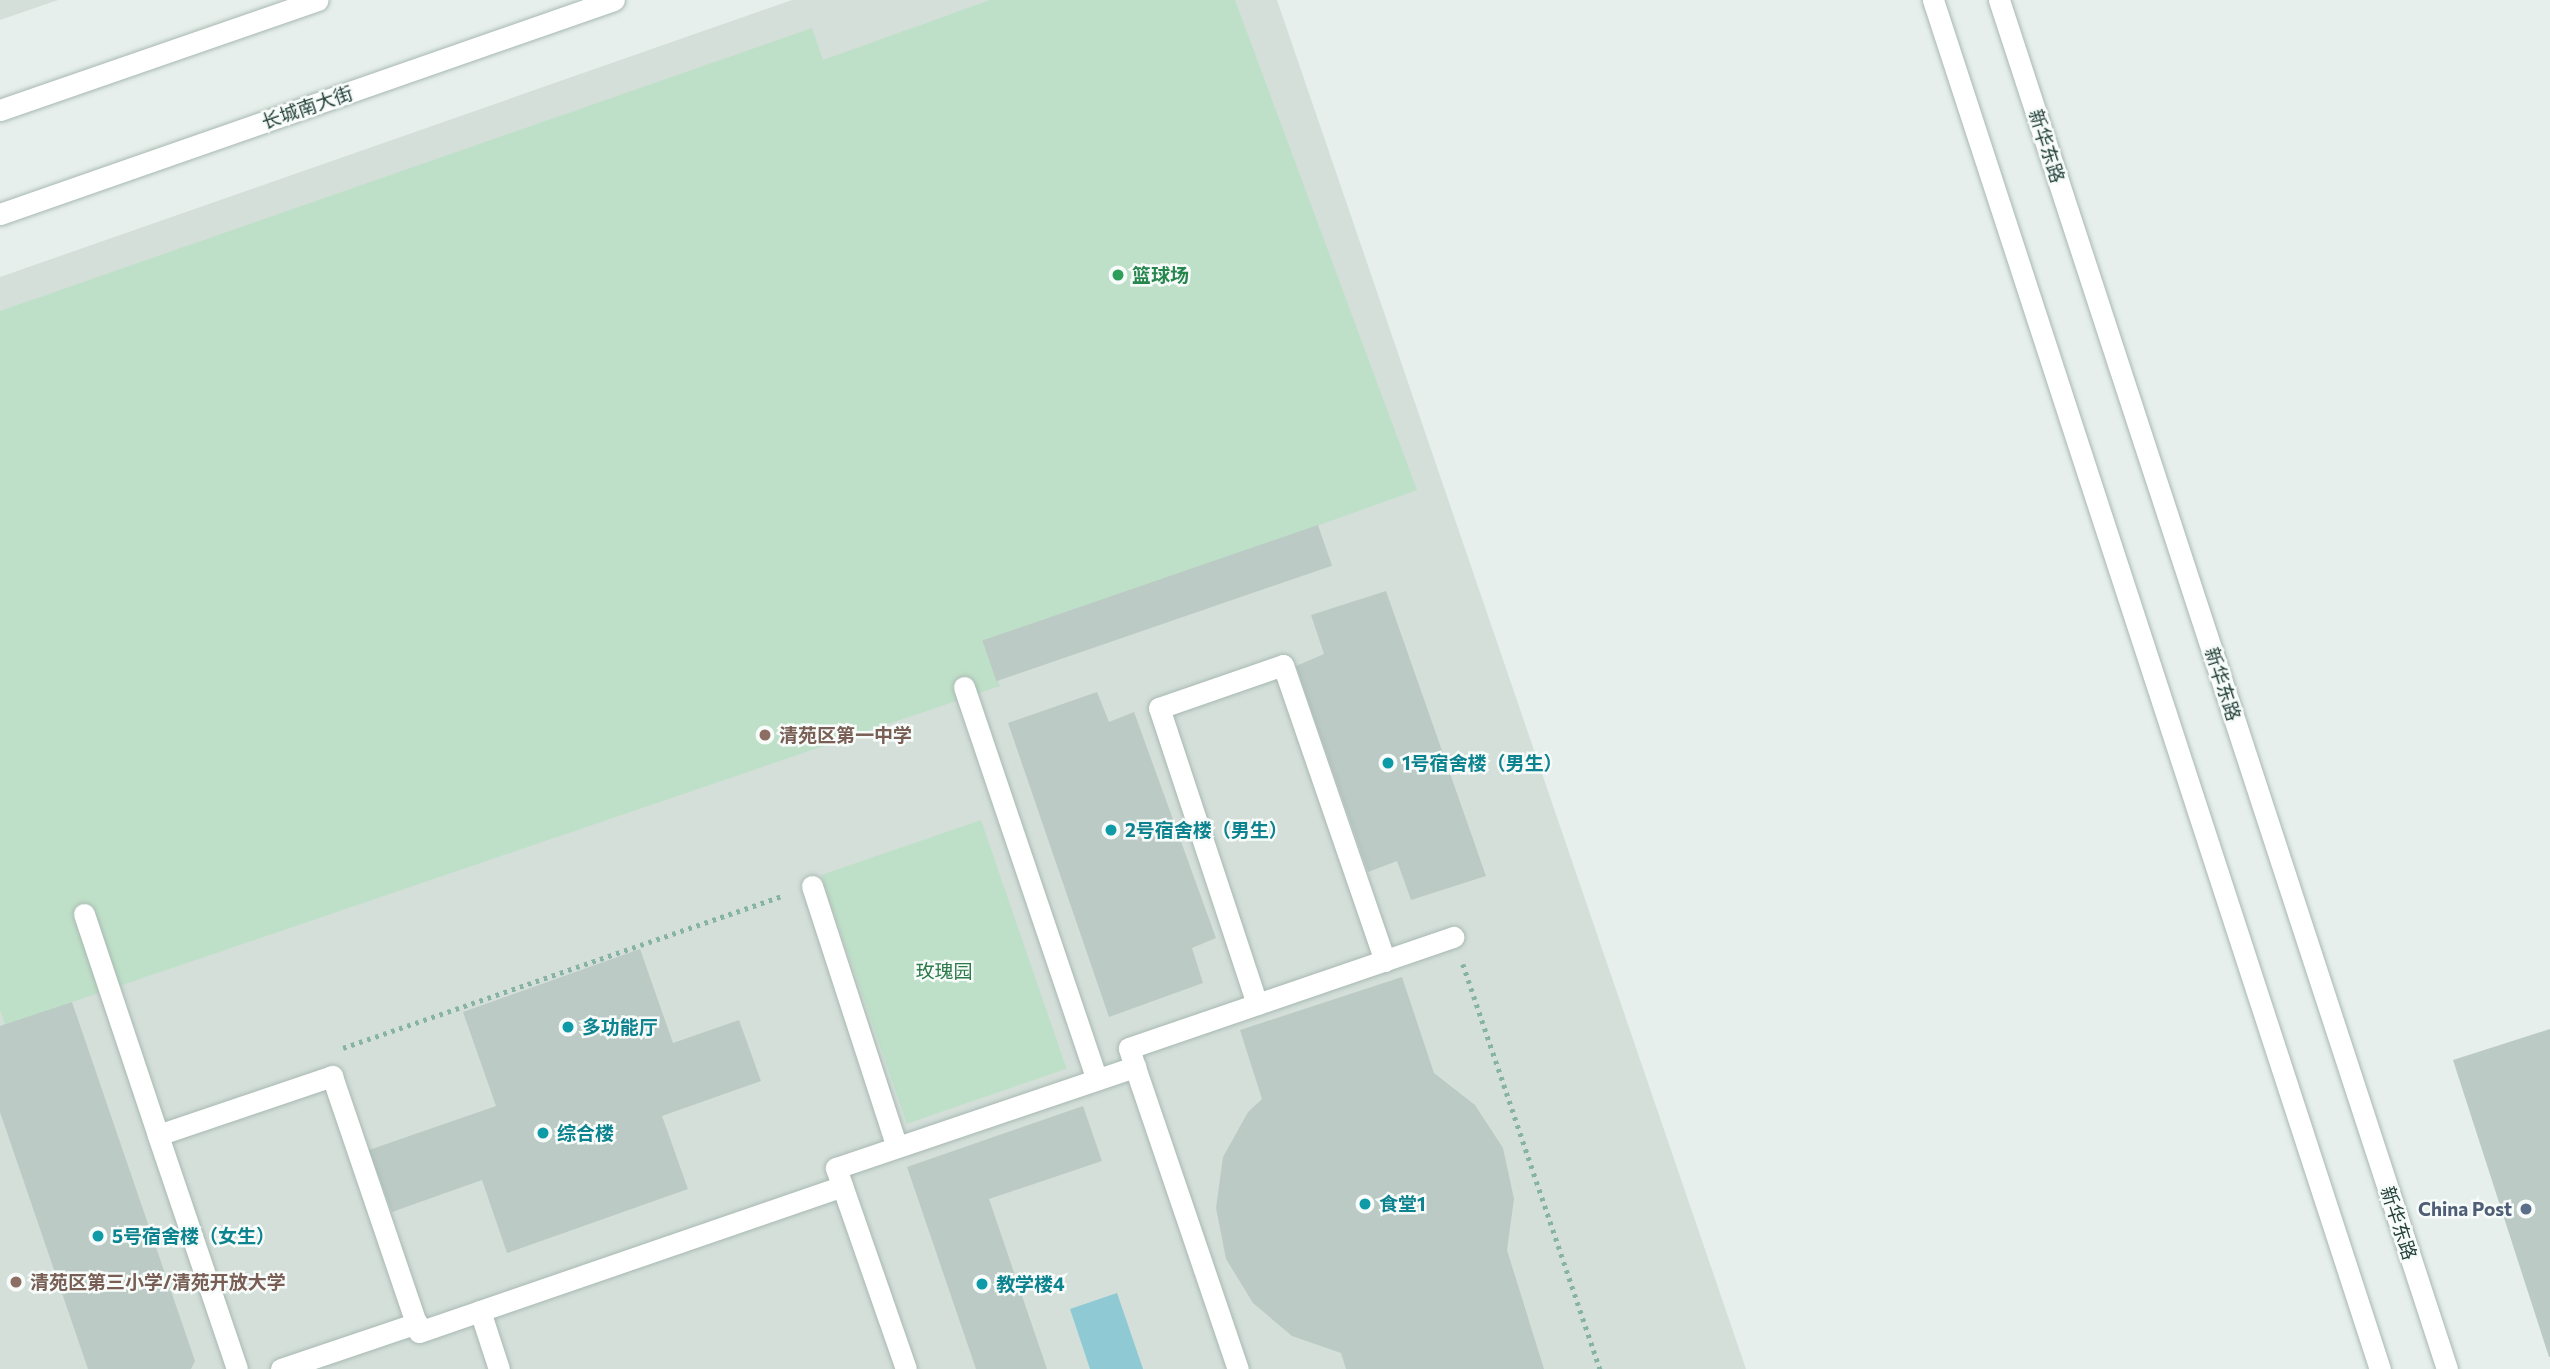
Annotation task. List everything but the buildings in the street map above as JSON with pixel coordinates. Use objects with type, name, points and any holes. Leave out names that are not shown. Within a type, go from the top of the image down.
[{"type":"street","points":[[0,110],[318,0]]},
{"type":"street","name":"长城南大街","points":[[0,214],[614,0]]},
{"type":"street","points":[[1933,0],[2380,1369]]},
{"type":"street","name":"新华东路","points":[[1999,0],[2447,1369]]},
{"type":"street","points":[[1257,1004],[1159,708],[1283,665],[1385,961]]},
{"type":"street","points":[[964,687],[1097,1079]]},
{"type":"street","points":[[812,886],[897,1147]]},
{"type":"street","points":[[84,914],[237,1369]]},
{"type":"street","points":[[1238,1369],[1129,1048],[1454,937]]},
{"type":"street","points":[[906,1369],[836,1167],[1135,1067]]},
{"type":"street","points":[[158,1135],[332,1076],[419,1332],[842,1186]]},
{"type":"street","points":[[480,1311],[499,1369]]},
{"type":"street","points":[[281,1369],[417,1323]]},
{"type":"path","points":[[332,1076],[327,1054],[812,886]]},
{"type":"path","points":[[1454,937],[1600,1369]]},
{"type":"shaded area","points":[[0,0],[58,0],[0,20]]},
{"type":"shaded area","name":"清苑区第一中学","points":[[792,0],[1277,0],[1746,1369],[0,1369],[0,277]]},
{"type":"green space","points":[[990,0],[1235,0],[1417,490],[985,645],[1000,686],[5,1025],[0,1010],[0,311],[812,28],[823,60]]},
{"type":"green space","name":"玫瑰园","points":[[981,820],[1067,1069],[907,1124],[821,875]]},
{"type":"water","points":[[1117,1293],[1143,1369],[1090,1369],[1070,1309]]},
{"type":"place","name":"篮球场","points":[[1118,275]]},
{"type":"place","name":"清苑区第一中学","points":[[765,735]]},
{"type":"place","name":"1号宿舍楼（男生）","points":[[1388,763]]},
{"type":"place","name":"2号宿舍楼（男生）","points":[[1111,830]]},
{"type":"place","name":"多功能厅","points":[[568,1027]]},
{"type":"place","name":"综合楼","points":[[543,1133]]},
{"type":"place","name":"食堂1","points":[[1365,1204]]},
{"type":"place","name":"China Post","points":[[2526,1209]]},
{"type":"place","name":"5号宿舍楼（女生）","points":[[98,1236]]},
{"type":"place","name":"清苑区第三小学/清苑开放大学","points":[[16,1282]]},
{"type":"place","name":"教学楼4","points":[[982,1284]]}]
